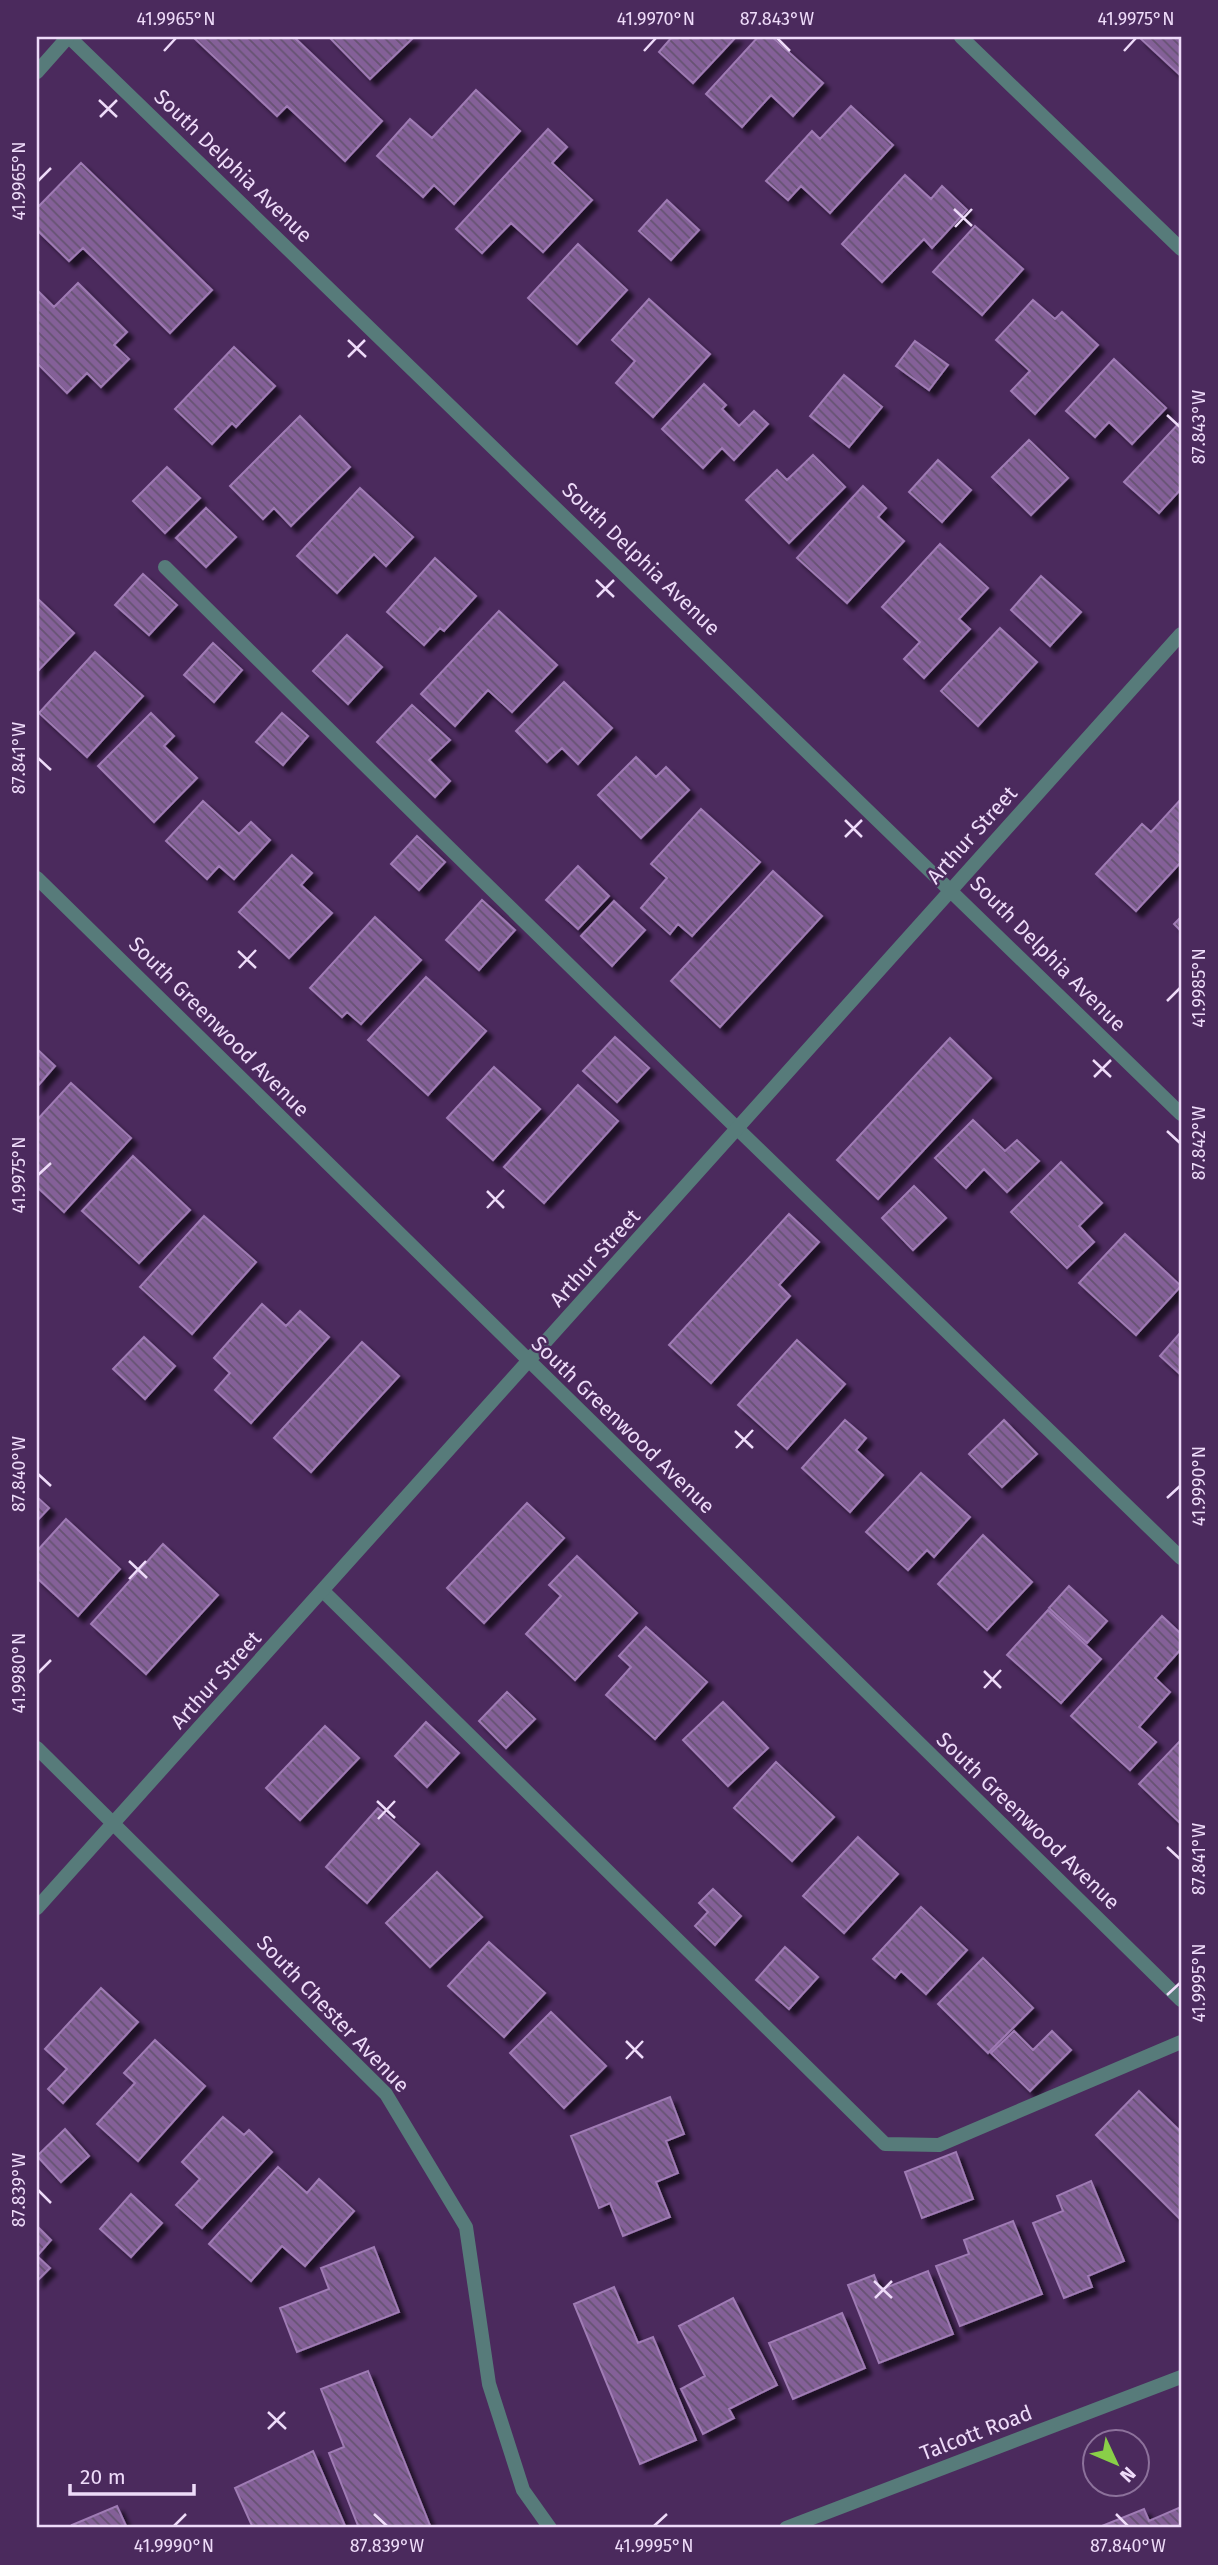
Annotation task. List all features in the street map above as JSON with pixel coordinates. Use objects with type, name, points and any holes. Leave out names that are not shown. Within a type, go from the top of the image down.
[{"type":"street","points":[[37,72],[68,37]]},
{"type":"street","name":"South Delphia Avenue","points":[[68,37],[952,889],[1181,1114]]},
{"type":"street","points":[[961,37],[1181,249]]},
{"type":"street","points":[[165,567],[738,1130],[1181,1558]]},
{"type":"street","name":"Arthur Street","points":[[37,1908],[324,1592],[1181,634]]},
{"type":"street","name":"South Greenwood Avenue","points":[[37,878],[1181,2000]]},
{"type":"street","points":[[324,1592],[885,2144],[939,2145],[1181,2042]]},
{"type":"street","name":"South Chester Avenue","points":[[37,1748],[116,1823],[386,2094],[466,2227],[489,2384],[523,2490],[550,2528]]},
{"type":"street","name":"Talcott Road","points":[[786,2528],[1181,2377]]},
{"type":"building","points":[[193,37],[294,37],[382,121],[345,161],[287,106],[277,116]]},
{"type":"building","points":[[329,37],[412,37],[413,38],[370,79]]},
{"type":"building","points":[[672,37],[736,37],[693,83],[659,52]]},
{"type":"building","points":[[758,37],[772,37],[823,83],[793,116],[771,95],[742,127],[706,94]]},
{"type":"building","points":[[1141,37],[1181,37],[1181,76],[1140,38]]},
{"type":"building","points":[[476,90],[520,131],[454,204],[434,185],[423,197],[377,156],[410,119],[432,138]]},
{"type":"building","points":[[851,106],[893,145],[830,213],[801,186],[788,200],[766,181],[812,131],[820,139]]},
{"type":"building","points":[[548,129],[567,147],[552,163],[592,200],[543,252],[511,223],[482,253],[456,229]]},
{"type":"building","points":[[81,163],[212,290],[170,333],[83,248],[69,261],[37,230],[37,208]]},
{"type":"building","points":[[905,175],[931,199],[942,186],[967,210],[932,248],[924,239],[882,282],[842,244]]},
{"type":"building","points":[[667,200],[699,230],[671,260],[639,231]]},
{"type":"building","points":[[975,226],[1023,269],[982,315],[933,272]]},
{"type":"building","points":[[578,244],[627,290],[577,344],[528,298]]},
{"type":"building","points":[[78,283],[127,332],[114,345],[129,359],[101,387],[87,373],[67,393],[37,363],[37,290],[54,307]]},
{"type":"building","points":[[649,299],[710,354],[653,417],[616,383],[635,361],[612,340]]},
{"type":"building","points":[[1033,300],[1055,319],[1062,312],[1098,345],[1035,414],[1011,391],[1030,371],[996,340]]},
{"type":"building","points":[[915,341],[948,365],[929,390],[896,366]]},
{"type":"building","points":[[234,347],[275,386],[236,427],[232,423],[212,444],[175,409]]},
{"type":"building","points":[[1114,359],[1166,408],[1132,444],[1109,422],[1095,437],[1066,411]]},
{"type":"building","points":[[844,375],[882,407],[849,447],[810,416]]},
{"type":"building","points":[[704,384],[726,405],[722,409],[739,426],[754,411],[768,424],[734,460],[722,448],[703,468],[662,429]]},
{"type":"building","points":[[300,416],[350,467],[291,526],[274,508],[263,519],[230,486]]},
{"type":"building","points":[[1181,421],[1181,489],[1159,513],[1124,482]]},
{"type":"building","points":[[1029,440],[1068,478],[1031,515],[992,477]]},
{"type":"building","points":[[813,455],[845,487],[789,543],[746,500],[777,470],[787,480]]},
{"type":"building","points":[[938,460],[971,490],[942,522],[909,492]]},
{"type":"building","points":[[167,467],[200,498],[165,533],[133,501]]},
{"type":"building","points":[[863,486],[886,508],[878,517],[904,541],[847,603],[797,558]]},
{"type":"building","points":[[360,488],[413,537],[386,566],[374,554],[337,593],[297,556]]},
{"type":"building","points":[[206,508],[236,537],[206,567],[176,538]]},
{"type":"building","points":[[940,544],[988,588],[959,619],[970,629],[924,678],[904,659],[920,642],[882,607]]},
{"type":"building","points":[[435,558],[476,596],[444,631],[440,628],[424,645],[387,612]]},
{"type":"building","points":[[143,574],[177,605],[149,635],[115,605]]},
{"type":"building","points":[[1041,576],[1081,612],[1050,646],[1011,610]]},
{"type":"building","points":[[37,598],[74,633],[37,672]]},
{"type":"building","points":[[499,611],[557,665],[512,712],[488,690],[455,726],[421,694]]},
{"type":"building","points":[[1000,628],[1037,662],[978,726],[941,691]]},
{"type":"building","points":[[347,635],[382,667],[348,704],[313,671]]},
{"type":"building","points":[[213,643],[242,670],[214,702],[184,675]]},
{"type":"building","points":[[95,652],[143,696],[87,757],[39,713]]},
{"type":"building","points":[[564,682],[612,728],[578,764],[562,748],[547,762],[516,731]]},
{"type":"building","points":[[412,705],[450,740],[429,760],[450,781],[435,797],[377,742]]},
{"type":"building","points":[[151,713],[174,736],[164,746],[197,778],[154,822],[98,766]]},
{"type":"building","points":[[282,713],[308,736],[283,765],[256,742]]},
{"type":"building","points":[[636,757],[656,777],[666,767],[689,790],[641,838],[598,795]]},
{"type":"building","points":[[1181,799],[1181,862],[1136,911],[1096,874],[1142,824],[1151,832]]},
{"type":"building","points":[[203,801],[239,834],[251,822],[270,840],[234,879],[219,866],[207,879],[166,841]]},
{"type":"building","points":[[701,809],[760,862],[692,936],[678,924],[670,934],[641,908],[667,878],[651,864]]},
{"type":"building","points":[[417,836],[445,862],[419,890],[391,864]]},
{"type":"building","points":[[292,855],[312,873],[301,885],[332,913],[289,958],[239,912]]},
{"type":"building","points":[[578,866],[609,896],[578,929],[546,900]]},
{"type":"building","points":[[773,871],[822,916],[720,1027],[671,981]]},
{"type":"building","points":[[482,900],[515,930],[479,970],[446,940]]},
{"type":"building","points":[[614,901],[645,930],[612,966],[581,936]]},
{"type":"building","points":[[375,917],[421,960],[361,1024],[347,1012],[342,1017],[310,988]]},
{"type":"building","points":[[1181,917],[1181,931],[1174,924]]},
{"type":"building","points":[[426,977],[486,1031],[428,1095],[368,1040]]},
{"type":"building","points":[[615,1037],[649,1068],[617,1102],[583,1071]]},
{"type":"building","points":[[950,1038],[991,1078],[878,1199],[837,1160]]},
{"type":"building","points":[[37,1049],[55,1066],[37,1087]]},
{"type":"building","points":[[494,1067],[540,1109],[493,1160],[447,1118]]},
{"type":"building","points":[[71,1083],[131,1138],[64,1212],[37,1187],[37,1120]]},
{"type":"building","points":[[578,1085],[618,1121],[544,1203],[504,1167]]},
{"type":"building","points":[[973,1120],[1005,1151],[1017,1140],[1039,1161],[1007,1192],[984,1169],[966,1188],[935,1158]]},
{"type":"building","points":[[133,1156],[190,1210],[139,1263],[82,1211]]},
{"type":"building","points":[[1061,1162],[1102,1203],[1079,1226],[1094,1242],[1067,1268],[1011,1212]]},
{"type":"building","points":[[914,1186],[946,1218],[913,1250],[882,1218]]},
{"type":"building","points":[[789,1214],[819,1242],[779,1285],[790,1296],[711,1383],[669,1345]]},
{"type":"building","points":[[204,1216],[256,1262],[192,1334],[140,1287]]},
{"type":"building","points":[[1125,1234],[1181,1286],[1136,1335],[1079,1283]]},
{"type":"building","points":[[262,1304],[286,1326],[300,1311],[329,1337],[251,1423],[215,1390],[230,1373],[214,1358]]},
{"type":"building","points":[[1181,1332],[1181,1375],[1160,1356]]},
{"type":"building","points":[[144,1337],[175,1366],[145,1399],[113,1369]]},
{"type":"building","points":[[797,1340],[845,1384],[787,1449],[738,1405]]},
{"type":"building","points":[[362,1342],[399,1376],[311,1472],[274,1438]]},
{"type":"building","points":[[845,1420],[866,1438],[856,1450],[883,1475],[850,1512],[802,1468]]},
{"type":"building","points":[[1004,1420],[1037,1454],[1002,1487],[969,1454]]},
{"type":"building","points":[[921,1473],[970,1517],[934,1557],[927,1550],[908,1570],[866,1532]]},
{"type":"building","points":[[37,1497],[49,1508],[37,1521]]},
{"type":"building","points":[[527,1503],[564,1538],[484,1623],[447,1588]]},
{"type":"building","points":[[66,1519],[120,1569],[78,1616],[37,1578],[37,1551]]},
{"type":"building","points":[[983,1535],[1032,1582],[987,1630],[938,1584]]},
{"type":"building","points":[[163,1544],[218,1595],[146,1674],[91,1624]]},
{"type":"building","points":[[577,1556],[637,1613],[575,1680],[526,1634],[561,1596],[549,1585]]},
{"type":"building","points":[[1069,1586],[1107,1621],[1087,1643],[1049,1608]]},
{"type":"building","points":[[1048,1610],[1101,1659],[1061,1703],[1007,1655]]},
{"type":"building","points":[[1162,1616],[1181,1634],[1181,1649],[1155,1678],[1170,1692],[1139,1727],[1156,1742],[1130,1770],[1071,1716]]},
{"type":"building","points":[[646,1627],[707,1682],[655,1739],[606,1695],[631,1667],[619,1656]]},
{"type":"building","points":[[507,1692],[535,1719],[506,1748],[479,1721]]},
{"type":"building","points":[[723,1702],[768,1748],[728,1786],[683,1740]]},
{"type":"building","points":[[426,1722],[459,1753],[427,1787],[395,1756]]},
{"type":"building","points":[[325,1726],[359,1758],[300,1820],[266,1788]]},
{"type":"building","points":[[1181,1740],[1181,1824],[1139,1784]]},
{"type":"building","points":[[776,1762],[834,1817],[792,1861],[734,1808]]},
{"type":"building","points":[[378,1808],[419,1844],[367,1903],[326,1867]]},
{"type":"building","points":[[858,1837],[898,1874],[844,1933],[803,1896]]},
{"type":"building","points":[[437,1872],[482,1917],[430,1967],[386,1923]]},
{"type":"building","points":[[713,1889],[741,1916],[715,1945],[695,1926],[708,1912],[699,1903]]},
{"type":"building","points":[[921,1907],[967,1950],[926,1994],[901,1971],[895,1978],[873,1959]]},
{"type":"building","points":[[489,1942],[545,1993],[504,2037],[448,1986]]},
{"type":"building","points":[[785,1947],[818,1977],[789,2009],[756,1980]]},
{"type":"building","points":[[983,1958],[1033,2008],[988,2053],[938,2004]]},
{"type":"building","points":[[101,1988],[138,2022],[63,2103],[48,2089],[67,2069],[45,2049]]},
{"type":"building","points":[[551,2012],[606,2066],[564,2108],[510,2053]]},
{"type":"building","points":[[1014,2031],[1033,2050],[1052,2031],[1071,2050],[1030,2091],[991,2053]]},
{"type":"building","points":[[155,2040],[205,2086],[138,2161],[97,2124],[135,2083],[124,2073]]},
{"type":"building","points":[[1139,2091],[1181,2132],[1181,2220],[1096,2135]]},
{"type":"building","points":[[670,2097],[684,2134],[666,2141],[678,2173],[656,2182],[670,2217],[623,2236],[610,2203],[599,2208],[571,2136]]},
{"type":"building","points":[[223,2117],[244,2135],[249,2130],[272,2152],[202,2228],[176,2205],[200,2179],[182,2162]]},
{"type":"building","points":[[65,2129],[89,2156],[61,2182],[37,2156]]},
{"type":"building","points":[[956,2152],[973,2199],[922,2218],[905,2172]]},
{"type":"building","points":[[278,2167],[307,2193],[319,2179],[354,2211],[305,2266],[282,2246],[251,2281],[209,2244]]},
{"type":"building","points":[[1091,2181],[1124,2261],[1088,2276],[1092,2287],[1064,2298],[1033,2223],[1063,2211],[1057,2196]]},
{"type":"building","points":[[131,2194],[162,2223],[131,2257],[100,2229]]},
{"type":"building","points":[[1013,2221],[1042,2294],[960,2326],[936,2266],[969,2254],[964,2240]]},
{"type":"building","points":[[37,2226],[51,2240],[37,2256]]},
{"type":"building","points":[[374,2247],[399,2312],[297,2352],[280,2308],[329,2289],[321,2268]]},
{"type":"building","points":[[37,2256],[50,2268],[37,2281]]},
{"type":"building","points":[[928,2271],[953,2334],[879,2363],[848,2285],[874,2275],[880,2290]]},
{"type":"building","points":[[614,2287],[638,2343],[653,2337],[696,2440],[640,2464],[574,2304]]},
{"type":"building","points":[[733,2298],[777,2385],[729,2409],[734,2418],[703,2434],[681,2389],[705,2376],[679,2326]]},
{"type":"building","points":[[842,2313],[865,2368],[793,2399],[769,2343]]},
{"type":"building","points":[[368,2371],[431,2528],[359,2528],[329,2453],[344,2447],[321,2389]]},
{"type":"building","points":[[313,2451],[346,2528],[253,2528],[235,2488]]},
{"type":"building","points":[[117,2506],[127,2528],[74,2528],[72,2525]]},
{"type":"building","points":[[1181,2507],[1181,2528],[1097,2528],[1144,2509],[1149,2521]]}]
